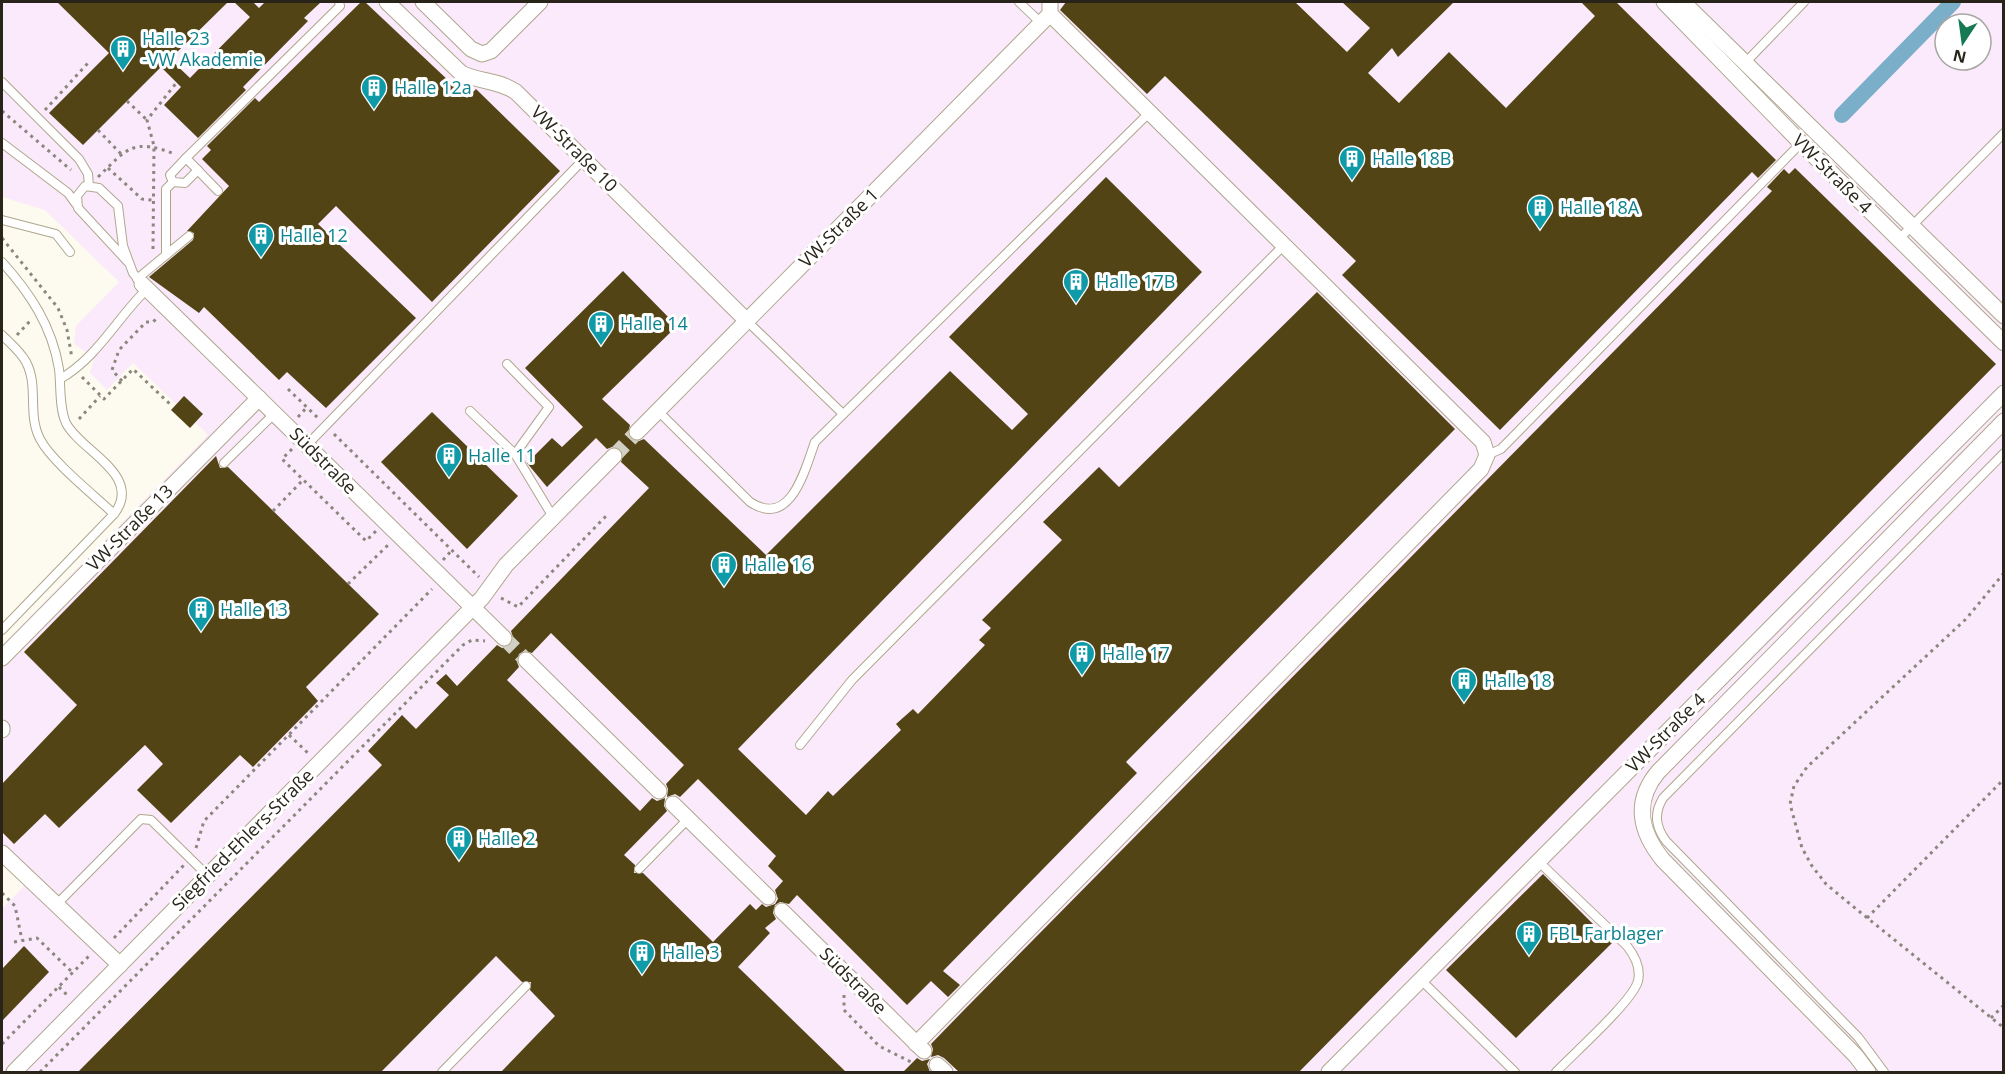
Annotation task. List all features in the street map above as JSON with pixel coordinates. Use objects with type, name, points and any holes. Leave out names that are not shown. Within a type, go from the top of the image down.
[{"type":"street","points":[[423,2],[471,49],[482,54],[491,51],[540,2]]},
{"type":"street","name":"VW-Straße 4","points":[[1664,2],[1801,143],[2004,344]]},
{"type":"street","points":[[1683,2],[2004,316]]},
{"type":"street","name":"VW-Straße 10","points":[[391,3],[461,73],[471,78],[507,86],[516,92],[747,321]]},
{"type":"street","points":[[1047,13],[1484,442],[1487,455]]},
{"type":"street","name":"VW-Straße 1","points":[[637,432],[1047,13]]},
{"type":"street","name":"Südstraße","points":[[142,284],[472,608],[498,642]]},
{"type":"street","name":"VW-Straße 4","points":[[1329,1072],[2004,393]]},
{"type":"street","name":"VW-Straße 13","points":[[2,658],[259,398]]},
{"type":"street","name":"VW-Straße 4","points":[[1868,1072],[1856,1056],[1653,848],[1641,822],[1641,804],[1648,785],[1666,763],[2004,421]]},
{"type":"street","name":"Südstraße","points":[[783,911],[920,1048],[1481,469],[1487,455]]},
{"type":"street","points":[[472,608],[506,565],[614,456]]},
{"type":"street","name":"Siegfried-Ehlers-Straße","points":[[14,1072],[472,608]]},
{"type":"street","points":[[526,660],[659,791]]},
{"type":"street","points":[[673,804],[768,897]]},
{"type":"street","points":[[2,853],[120,965]]},
{"type":"lane","points":[[173,182],[170,175],[340,6],[339,2]]},
{"type":"lane","points":[[1019,2],[1047,13]]},
{"type":"lane","points":[[1746,62],[1804,2]]},
{"type":"lane","points":[[3,85],[83,164],[88,174],[89,186]]},
{"type":"lane","points":[[658,411],[750,502],[757,507],[772,509],[785,502],[796,492],[815,442],[1149,113]]},
{"type":"lane","points":[[1899,240],[2004,133]]},
{"type":"lane","points":[[2,143],[68,193],[127,261],[142,284]]},
{"type":"lane","points":[[1487,455],[1501,449],[1801,143]]},
{"type":"lane","points":[[186,158],[218,191]]},
{"type":"lane","points":[[307,445],[584,159]]},
{"type":"lane","points":[[166,255],[166,189],[173,182],[185,183],[198,170]]},
{"type":"lane","points":[[76,204],[79,192],[89,186]]},
{"type":"lane","points":[[89,186],[103,191],[120,209],[122,241],[127,261]]},
{"type":"lane","points":[[2,220],[56,234],[70,252]]},
{"type":"lane","points":[[60,379],[76,369],[115,330],[134,302],[153,265],[189,236]]},
{"type":"lane","points":[[800,745],[852,680],[1284,245]]},
{"type":"lane","points":[[2,262],[37,306],[46,322],[60,379],[66,423],[119,479],[121,499],[114,514],[2,630]]},
{"type":"lane","points":[[747,321],[843,414]]},
{"type":"lane","points":[[2,335],[20,353],[29,367],[32,380],[32,414],[40,440],[114,514]]},
{"type":"lane","points":[[507,364],[549,406],[515,454]]},
{"type":"lane","points":[[470,411],[515,454],[553,518]]},
{"type":"lane","points":[[224,463],[275,413]]},
{"type":"lane","points":[[1884,1072],[1858,1037],[1666,841],[1657,825],[1657,812],[1663,798],[2004,453]]},
{"type":"lane","points":[[56,905],[141,819],[151,820],[207,876]]},
{"type":"lane","points":[[639,869],[688,819]]},
{"type":"lane","points":[[1539,862],[1628,946],[1636,958],[1639,970],[1634,992],[1556,1072]]},
{"type":"lane","points":[[1421,980],[1515,1072]]},
{"type":"lane","points":[[442,1072],[526,986]]},
{"type":"path","points":[[38,118],[88,63]]},
{"type":"path","points":[[147,120],[177,82]]},
{"type":"path","points":[[127,101],[147,120],[154,147],[153,265]]},
{"type":"path","points":[[2,111],[89,186],[126,149],[154,147],[186,158]]},
{"type":"path","points":[[98,130],[121,154]]},
{"type":"path","points":[[108,168],[142,199],[152,200]]},
{"type":"path","points":[[122,381],[112,370],[117,353],[146,322],[153,322],[167,307]]},
{"type":"path","points":[[105,399],[133,369],[172,406]]},
{"type":"path","points":[[288,389],[490,588],[503,600],[518,607],[608,514]]},
{"type":"path","points":[[79,419],[101,396]]},
{"type":"path","points":[[286,442],[293,448],[282,459],[366,542],[377,531],[397,550]]},
{"type":"path","points":[[273,511],[303,480]]},
{"type":"path","points":[[348,584],[389,543]]},
{"type":"path","points":[[2004,573],[1966,619],[1807,766],[1794,786],[1790,804],[1802,848],[1826,884],[2004,1028]]},
{"type":"path","points":[[2,1044],[72,972],[112,940],[194,855],[204,820],[434,587],[430,582]]},
{"type":"path","points":[[40,1072],[463,645],[477,640],[498,642]]},
{"type":"path","points":[[1867,918],[2004,779]]},
{"type":"path","points":[[2,893],[15,906],[22,940]]},
{"type":"path","points":[[14,942],[37,938],[72,972]]},
{"type":"path","points":[[844,989],[844,1010],[879,1046],[912,1063]]},
{"type":"path","points":[[1991,1018],[2004,1005]]},
{"type":"shaded area","points":[[2,2],[2003,2],[2003,1072],[2,1072],[2,909],[24,886],[2,864],[2,645],[208,435],[196,423],[190,428],[171,410],[176,404],[133,363],[107,390],[90,373],[94,358],[74,344],[76,326],[119,282],[45,210],[2,197]]},
{"type":"building","name":"Halle 23 -VW Akademie","points":[[57,2],[228,2],[170,59],[190,78],[250,17],[234,2],[253,2],[259,8],[265,2],[321,2],[304,18],[308,21],[243,87],[246,90],[198,138],[164,105],[181,87],[161,67],[83,145],[49,113],[109,53]]},
{"type":"building","points":[[361,2],[365,2],[467,98],[476,89],[560,171],[432,302],[336,206],[318,224],[416,318],[326,408],[287,372],[279,380],[204,307],[199,313],[149,277],[193,240],[194,233],[187,231],[229,186],[202,159],[211,150],[207,146],[255,98],[259,102]]},
{"type":"building","points":[[1066,2],[1295,2],[1347,52],[1370,28],[1342,2],[1454,2],[1398,57],[1392,48],[1368,73],[1399,103],[1449,52],[1506,108],[1595,16],[1581,2],[1616,2],[1776,160],[1758,178],[1752,172],[1500,430],[1342,275],[1356,261],[1165,76],[1147,94],[1060,10]]},
{"type":"building","name":"Halle 18","points":[[1795,168],[1996,364],[1299,1072],[959,1072],[944,1058],[938,1055],[931,1057],[933,1049],[931,1044],[963,1011],[1772,191],[1767,187],[1784,169],[1789,174]]},
{"type":"building","points":[[1106,177],[1202,272],[738,749],[806,815],[828,791],[833,796],[901,730],[896,724],[913,709],[918,714],[985,645],[979,640],[991,628],[982,620],[1062,540],[1043,522],[1099,467],[1119,487],[1317,292],[1455,429],[1126,762],[1137,773],[943,971],[960,985],[948,997],[931,981],[907,1005],[797,895],[789,904],[780,902],[775,905],[773,913],[776,919],[765,928],[770,933],[738,967],[846,1072],[501,1072],[555,1016],[530,990],[531,982],[522,982],[496,956],[381,1072],[78,1072],[382,765],[368,751],[402,715],[416,729],[449,695],[436,683],[446,674],[457,686],[497,645],[502,648],[511,645],[514,640],[511,631],[649,488],[621,462],[623,454],[620,449],[612,447],[607,449],[596,438],[547,487],[527,463],[552,438],[562,447],[583,427],[525,368],[623,271],[677,326],[602,399],[630,425],[628,434],[631,439],[639,441],[644,439],[766,555],[950,371],[1012,430],[1028,414],[949,337]],"holes":[[[551,633],[684,765],[666,784],[667,797],[675,794],[680,797],[698,779],[776,856],[768,866],[783,881],[775,890],[778,899],[775,904],[766,907],[762,904],[756,910],[750,904],[713,942],[643,873],[634,873],[635,865],[624,855],[667,811],[664,806],[665,798],[657,801],[652,798],[640,811],[507,680],[519,667],[517,662],[519,654],[524,651],[532,653]]]},
{"type":"building","points":[[184,396],[203,414],[190,428],[171,410]]},
{"type":"building","name":"Halle 11","points":[[432,412],[518,496],[467,549],[381,462]]},
{"type":"building","name":"Halle 13","points":[[216,456],[220,468],[228,467],[379,614],[306,687],[318,701],[253,767],[240,755],[171,823],[137,790],[163,764],[145,745],[59,828],[45,814],[14,844],[2,832],[2,784],[77,705],[24,652]]},
{"type":"building","name":"FBL Farblager","points":[[1543,874],[1612,943],[1516,1038],[1446,970]]},
{"type":"building","points":[[24,946],[49,972],[2,1021],[2,969]]},
{"type":"building","points":[[917,1058],[922,1061],[930,1059],[927,1064],[930,1072],[903,1072]]},
{"type":"waterway","points":[[1842,115],[1953,2]]},
{"type":"tunnel","points":[[614,456],[637,432]]},
{"type":"tunnel","points":[[504,638],[526,660]]},
{"type":"place","name":"Halle 23 -VW Akademie","points":[[123,72]]},
{"type":"place","name":"Halle 12a","points":[[374,111]]},
{"type":"place","name":"Halle 18B","points":[[1352,182]]},
{"type":"place","name":"Halle 18A","points":[[1540,231]]},
{"type":"place","name":"Halle 12","points":[[261,259]]},
{"type":"place","name":"Halle 17B","points":[[1076,305]]},
{"type":"place","name":"Halle 14","points":[[601,347]]},
{"type":"place","name":"Halle 11","points":[[449,479]]},
{"type":"place","name":"Halle 16","points":[[724,588]]},
{"type":"place","name":"Halle 13","points":[[201,633]]},
{"type":"place","name":"Halle 17","points":[[1082,677]]},
{"type":"place","name":"Halle 18","points":[[1464,704]]},
{"type":"place","name":"Halle 2","points":[[459,862]]},
{"type":"place","name":"FBL Farblager","points":[[1529,957]]},
{"type":"place","name":"Halle 3","points":[[642,976]]}]
